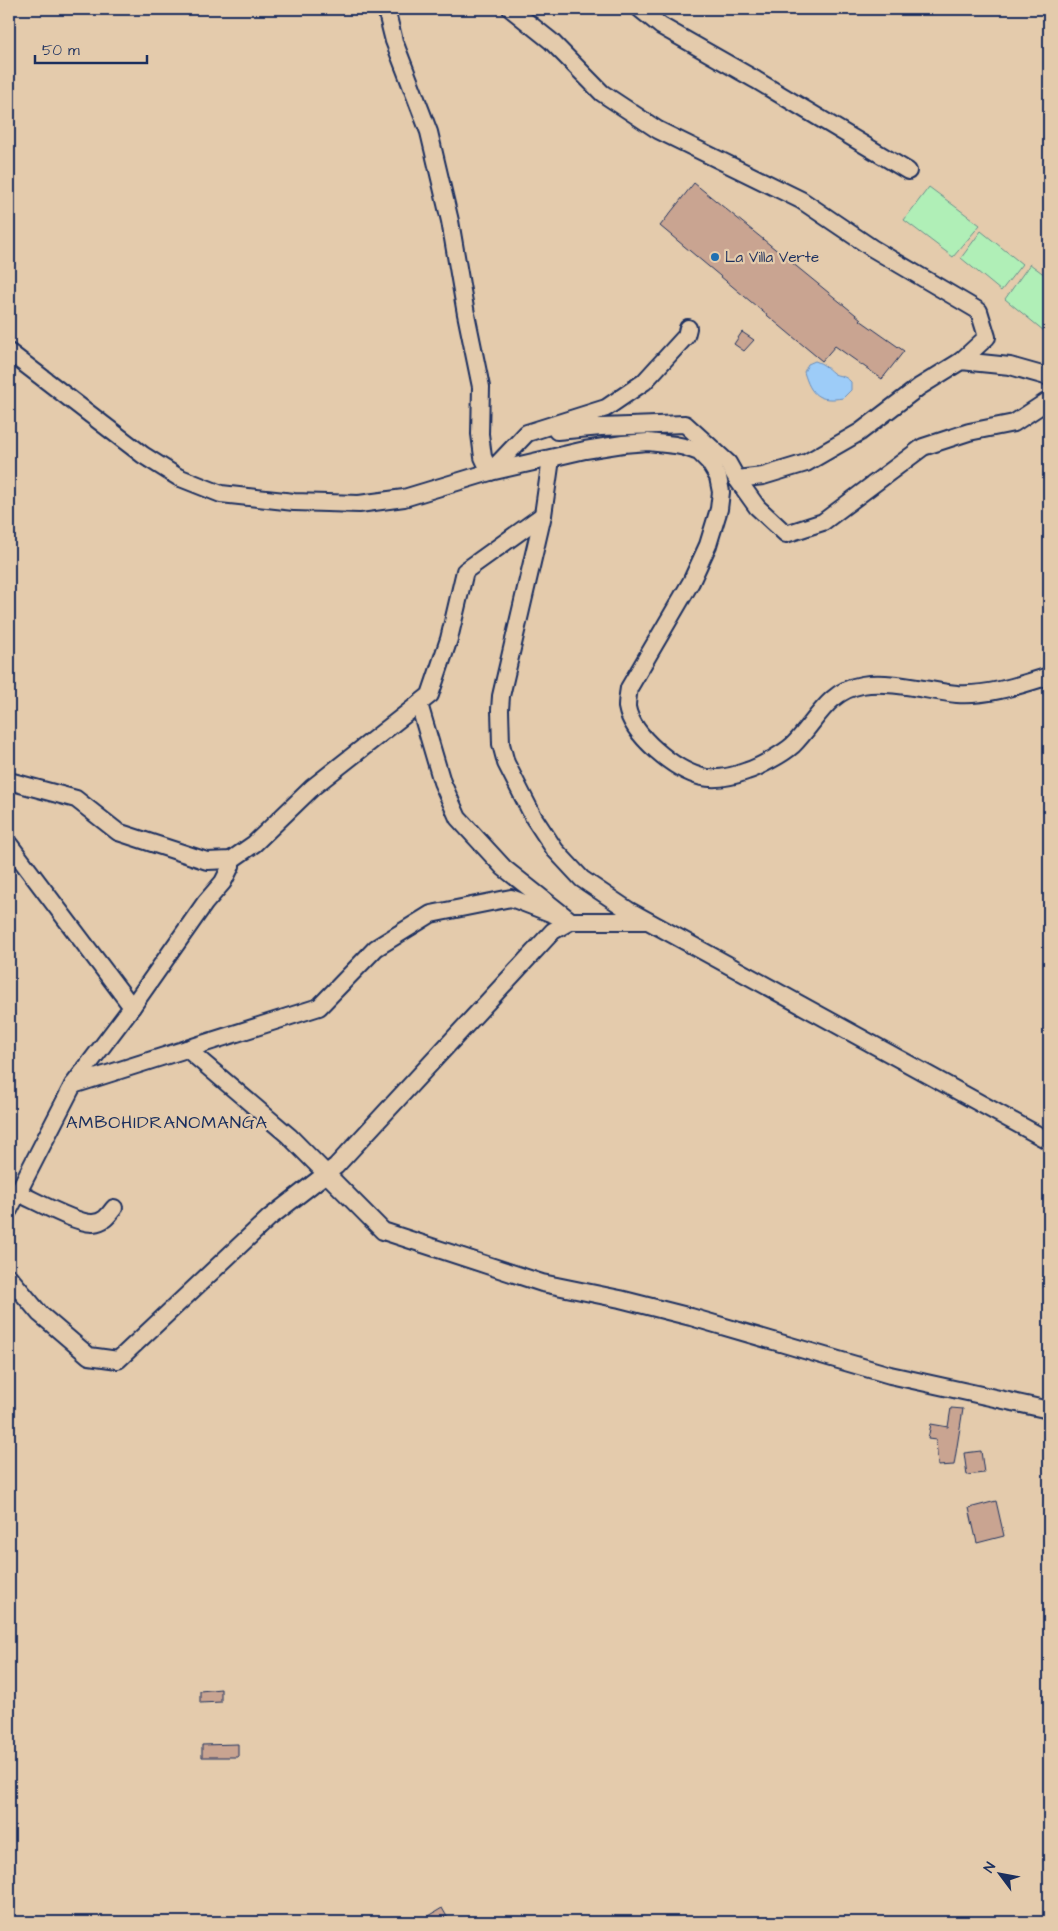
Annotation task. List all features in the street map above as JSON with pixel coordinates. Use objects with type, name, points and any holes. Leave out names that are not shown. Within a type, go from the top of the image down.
[{"type":"street","points":[[386,9],[394,41],[429,132],[450,221],[481,387],[480,434],[483,457],[490,472]]},
{"type":"street","points":[[511,9],[551,41],[602,93],[658,130],[801,200],[872,248],[979,311],[987,337],[961,361],[919,387],[860,432],[806,463],[763,476],[737,479]]},
{"type":"street","points":[[640,9],[661,26],[908,171]]},
{"type":"street","points":[[490,472],[527,433],[606,408],[644,382],[686,336],[688,328]]},
{"type":"street","points":[[9,352],[143,455],[178,477],[221,494],[294,502],[359,504],[404,498],[490,472],[623,444],[648,442],[686,446],[698,452],[709,462],[718,477],[721,492],[719,509],[708,544],[691,582],[629,688],[627,706],[636,728],[664,756],[686,771],[704,777],[722,778],[747,771],[792,746],[827,702],[848,688],[873,684],[958,694],[976,693],[1011,688],[1049,676]]},
{"type":"street","points":[[961,361],[1010,366],[1049,377]]},
{"type":"street","points":[[527,433],[600,427],[685,424],[728,463],[757,507],[786,534],[823,522],[923,447],[969,432],[1014,423],[1049,400]]},
{"type":"street","points":[[551,458],[543,515],[501,696],[500,728],[501,744],[506,763],[534,818],[555,850],[582,879],[628,910],[1049,1141]]},
{"type":"street","points":[[9,781],[76,800],[118,832],[207,861],[231,860],[254,844],[313,787],[430,695],[449,639],[465,572],[543,515]]},
{"type":"street","points":[[419,704],[442,782],[458,818],[504,868],[571,921]]},
{"type":"street","points":[[9,844],[132,1007]]},
{"type":"street","points":[[9,1210],[73,1085],[132,1007],[205,903],[223,882],[231,866],[231,860]]},
{"type":"street","points":[[73,1085],[319,1007],[376,948],[431,914],[511,898],[571,921],[649,921]]},
{"type":"street","points":[[9,1277],[40,1314],[89,1356],[118,1360],[269,1218],[336,1166],[553,931],[571,921]]},
{"type":"street","points":[[187,1049],[289,1136],[382,1231],[542,1284],[620,1299],[682,1315],[890,1375],[1049,1410]]},
{"type":"street","points":[[18,1193],[67,1215],[92,1223],[106,1219],[114,1208]]},
{"type":"green space","points":[[929,187],[980,225],[953,257],[904,220]]},
{"type":"green space","points":[[981,231],[1022,264],[1001,291],[961,258]]},
{"type":"green space","points":[[1030,264],[1049,278],[1049,335],[1005,299]]},
{"type":"water","points":[[815,361],[851,382],[851,390],[843,398],[822,398],[813,391],[804,372],[808,364]]},
{"type":"building","points":[[694,183],[860,320],[904,351],[882,379],[835,346],[822,361],[660,226]]},
{"type":"building","points":[[742,332],[754,340],[744,351],[734,344]]},
{"type":"building","points":[[951,1408],[963,1409],[954,1465],[938,1466],[936,1440],[928,1439],[931,1424],[948,1427]]},
{"type":"building","points":[[981,1451],[984,1473],[967,1475],[964,1453]]},
{"type":"building","points":[[996,1501],[1004,1536],[977,1543],[969,1508]]},
{"type":"building","points":[[221,1689],[221,1702],[200,1703],[200,1691]]},
{"type":"building","points":[[238,1744],[238,1757],[202,1757],[202,1745]]},
{"type":"building","points":[[442,1908],[450,1922],[419,1922]]},
{"type":"place","name":"La Villa Verte","points":[[715,257]]},
{"type":"district","name":"AMBOHIDRANOMANGA","points":[[167,1122]]}]
